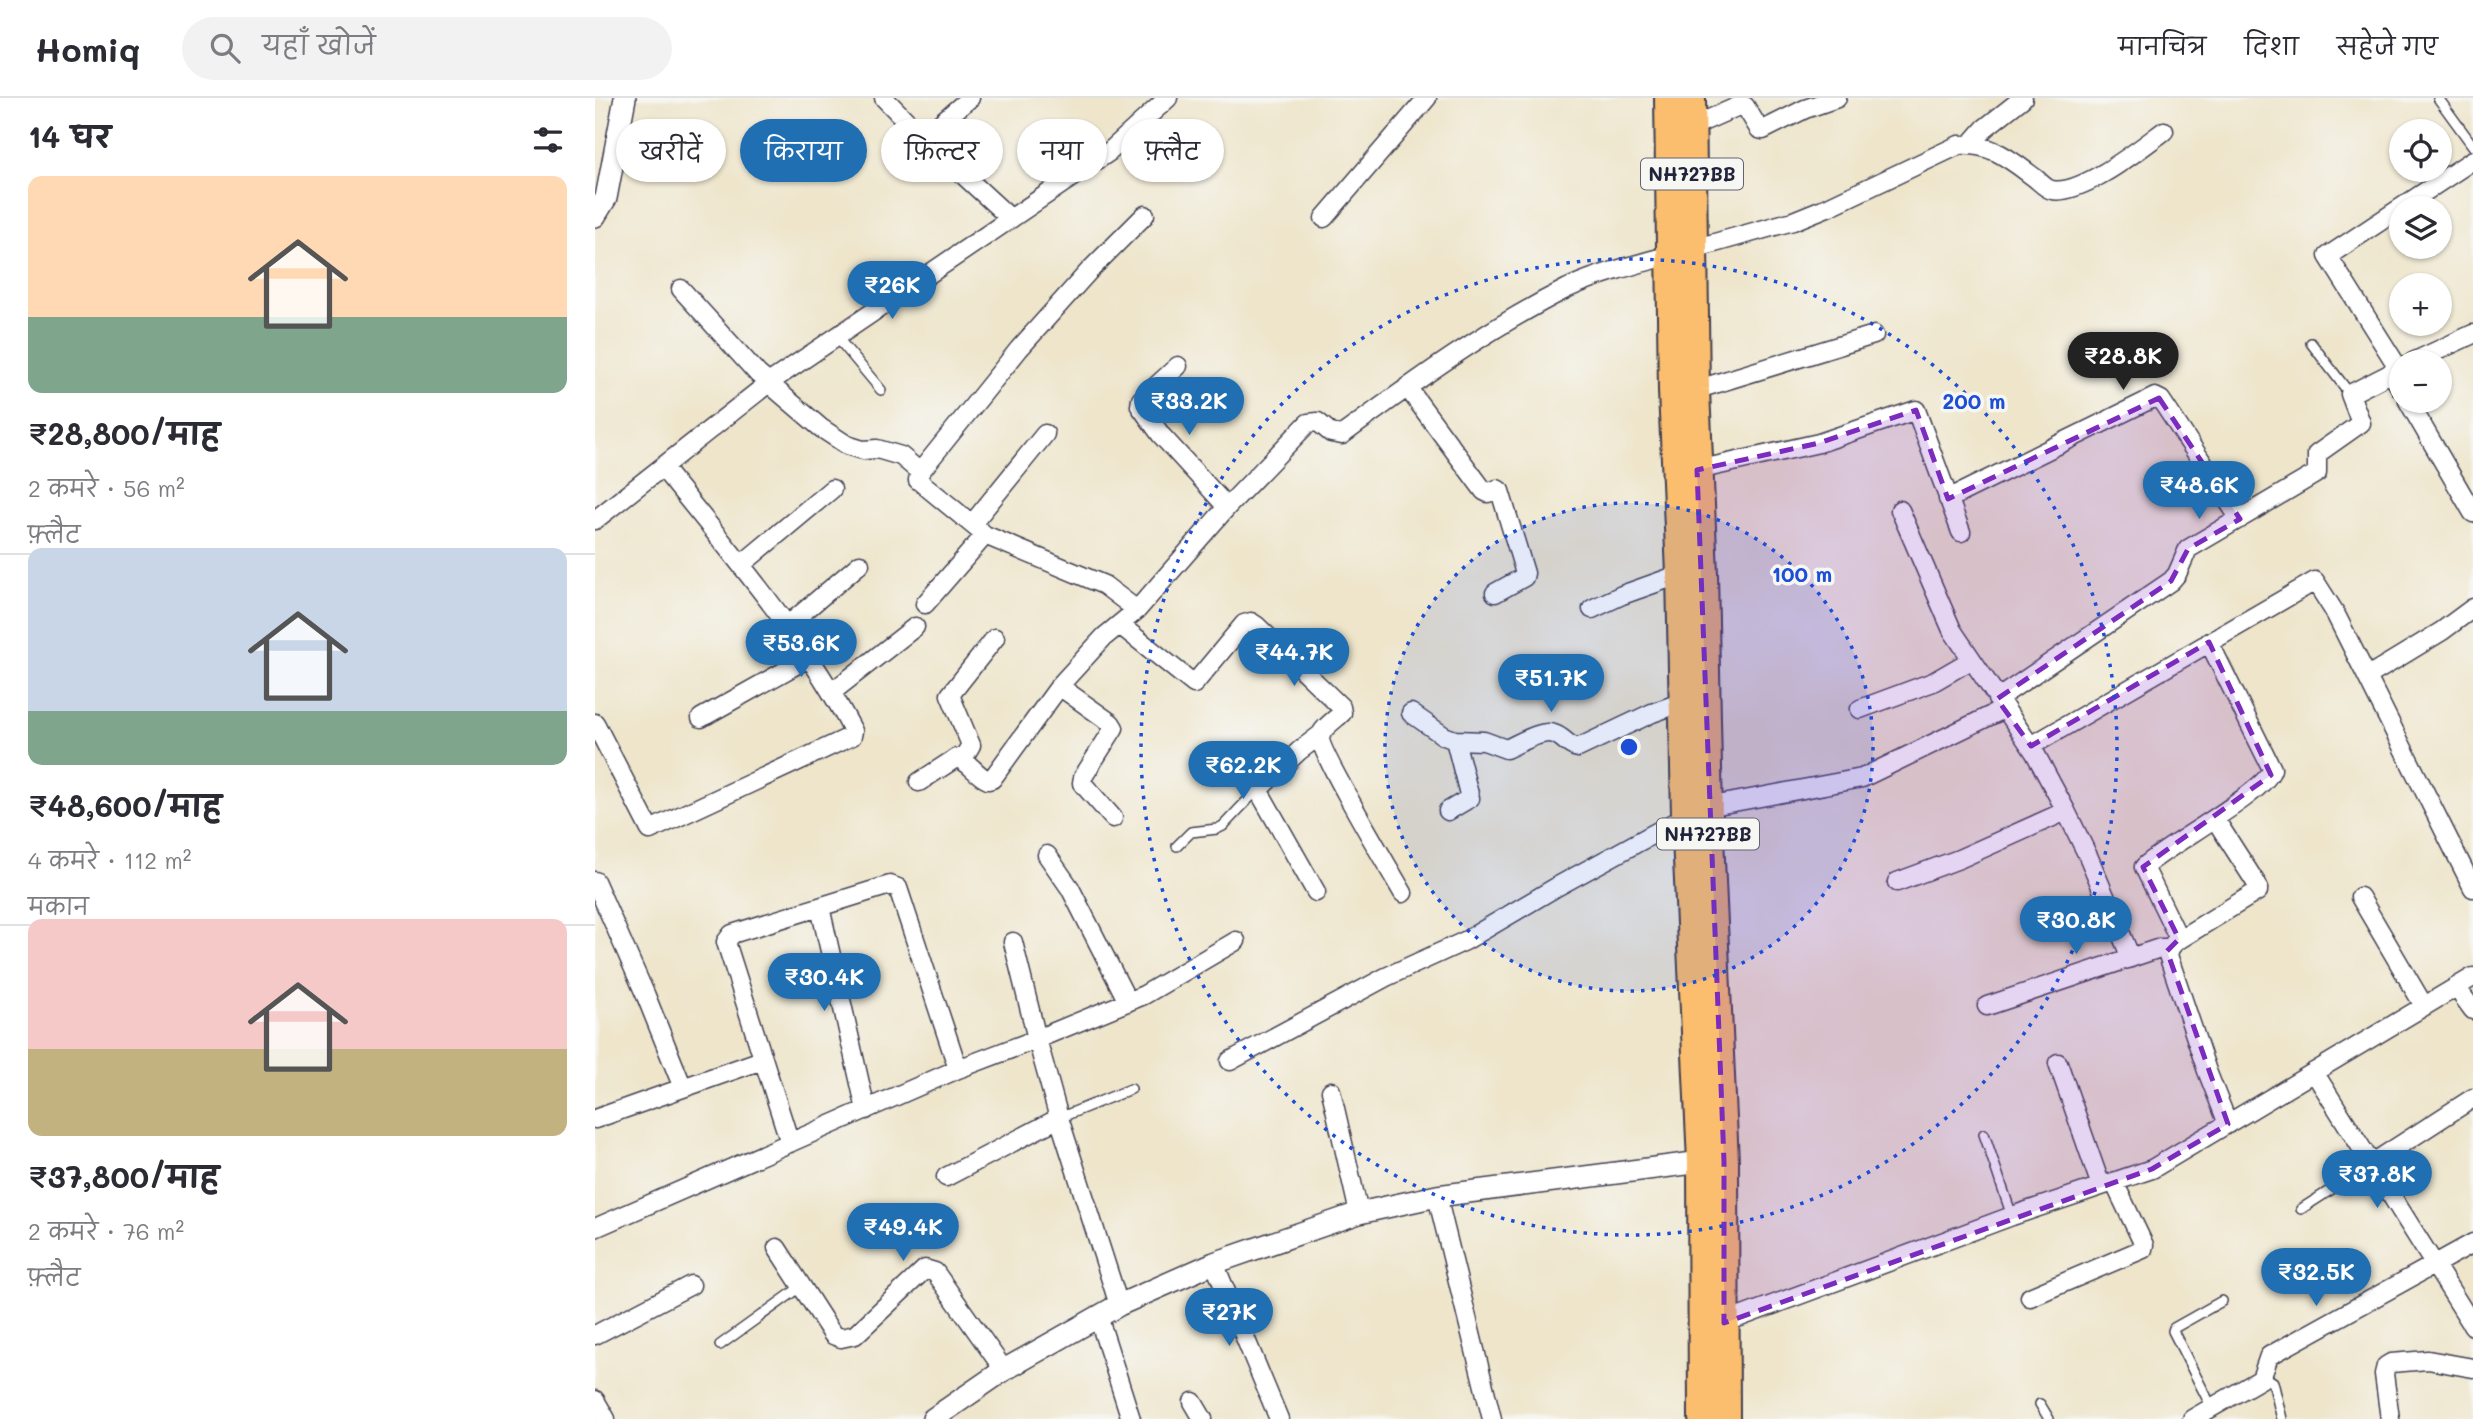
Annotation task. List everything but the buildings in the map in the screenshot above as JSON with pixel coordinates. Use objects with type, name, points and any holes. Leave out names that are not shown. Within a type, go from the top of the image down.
[{"type":"highway","name":"NH727BB","points":[[1669,98],[1695,390],[1703,573],[1697,811],[1713,1160],[1724,1323],[1725,1419]]},
{"type":"highway","name":"NH727BB","points":[[1691,98],[1673,391],[1681,574],[1683,702],[1697,811]]},
{"type":"highway","name":"NH727BB","points":[[1703,1419],[1713,1160]]},
{"type":"street","points":[[595,216],[606,198],[625,98]]},
{"type":"street","points":[[884,98],[904,119]]},
{"type":"street","points":[[945,119],[970,98]]},
{"type":"street","points":[[595,520],[770,382],[1109,152],[1168,98]]},
{"type":"street","points":[[1324,218],[1427,98]]},
{"type":"street","points":[[1691,127],[1741,105],[1745,106],[1759,129],[1763,130],[1805,109],[1837,98]]},
{"type":"street","points":[[1971,144],[1985,128],[2023,98]]},
{"type":"street","points":[[919,782],[956,758],[962,760],[979,777],[992,779],[1059,686],[1096,645],[1137,610],[1227,506],[1308,423],[1318,422],[1331,433],[1342,435],[1407,387],[1503,326],[1570,288],[1621,269],[1793,221],[1959,145],[1986,147],[2005,156],[2047,188],[2064,190],[2108,172],[2164,131]]},
{"type":"street","points":[[2389,350],[2327,256],[2473,160]]},
{"type":"street","points":[[971,182],[1011,219]]},
{"type":"street","points":[[1137,610],[1104,585],[979,529],[918,480],[920,472],[1035,330],[1145,215]]},
{"type":"street","points":[[681,289],[758,374],[821,428],[847,444],[863,450],[877,449],[901,456],[920,472]]},
{"type":"street","points":[[2439,350],[2473,334]]},
{"type":"street","points":[[1695,390],[1874,335]]},
{"type":"street","points":[[1178,366],[1141,400],[1140,406],[1161,435],[1227,506]]},
{"type":"street","points":[[1230,1061],[1386,977],[1465,941],[1558,886],[1697,811],[1862,778],[2001,704],[2171,582],[2188,550],[2317,473],[2317,454],[2361,423],[2350,394],[2389,374]]},
{"type":"street","points":[[1407,387],[1483,491],[1500,491],[1525,573],[1524,577],[1495,593]]},
{"type":"street","points":[[1948,499],[2155,397],[2161,400],[2241,519]]},
{"type":"street","points":[[1697,470],[1819,443],[1916,410],[1961,532]]},
{"type":"street","points":[[2415,413],[2473,513]]},
{"type":"street","points":[[925,604],[1045,434]]},
{"type":"street","points":[[597,733],[649,828],[653,830],[852,736],[853,731],[832,692],[788,625],[663,468]]},
{"type":"street","points":[[741,565],[832,489]]},
{"type":"street","points":[[1901,510],[1952,629],[2031,746],[2066,811],[2131,958]]},
{"type":"street","points":[[788,625],[860,564]]},
{"type":"street","points":[[1592,609],[1681,574]]},
{"type":"street","points":[[2031,746],[2315,581],[2368,676],[2473,888]]},
{"type":"street","points":[[2368,676],[2442,631],[2473,608]]},
{"type":"street","points":[[1120,625],[1194,684],[1244,624],[1251,622],[1342,707],[1342,713],[1320,736],[1299,751],[1259,788],[1316,892]]},
{"type":"street","points":[[832,692],[915,627]]},
{"type":"street","points":[[962,760],[971,745],[950,695],[995,638]]},
{"type":"street","points":[[2175,944],[2144,867],[2266,780],[2271,769],[2209,642]]},
{"type":"street","points":[[701,718],[810,657]]},
{"type":"street","points":[[1860,709],[1933,681],[1971,660]]},
{"type":"street","points":[[1059,686],[1111,723],[1114,728],[1083,777],[1082,783],[1113,818]]},
{"type":"street","points":[[1411,713],[1444,736],[1455,740],[1484,741],[1506,749],[1546,733],[1557,735],[1571,747],[1578,748],[1683,702]]},
{"type":"street","points":[[1320,736],[1331,765],[1403,893]]},
{"type":"street","points":[[1448,811],[1470,798],[1455,740]]},
{"type":"street","points":[[1897,882],[1969,855],[2066,811]]},
{"type":"street","points":[[1987,1006],[2175,944],[2258,891],[2259,886],[2214,819]]},
{"type":"street","points":[[1047,855],[1070,888],[1128,1002]]},
{"type":"street","points":[[595,881],[683,1088]]},
{"type":"street","points":[[790,1143],[762,1060],[727,938],[890,885],[898,888],[958,1069]]},
{"type":"street","points":[[2360,897],[2424,1006]]},
{"type":"street","points":[[820,907],[866,1110]]},
{"type":"street","points":[[595,1228],[958,1069],[1144,995],[1236,941]]},
{"type":"street","points":[[1013,942],[1059,1118],[1119,1305]]},
{"type":"street","points":[[2175,944],[2168,955],[2228,1124]]},
{"type":"street","points":[[1724,1323],[2012,1216],[2152,1169],[2473,977]]},
{"type":"street","points":[[2456,987],[2473,1010]]},
{"type":"street","points":[[595,1119],[762,1060]]},
{"type":"street","points":[[2030,1297],[2143,1249],[2144,1245],[2108,1184],[2058,1063]]},
{"type":"street","points":[[2314,1072],[2473,1326]]},
{"type":"street","points":[[1331,1091],[1359,1213]]},
{"type":"street","points":[[2371,1164],[2473,1098]]},
{"type":"street","points":[[946,1177],[1059,1118]]},
{"type":"street","points":[[933,1419],[1004,1370],[1119,1305],[1214,1263],[1359,1213],[1437,1196],[1713,1160]]},
{"type":"street","points":[[1437,1196],[1492,1419]]},
{"type":"street","points":[[2192,1419],[2263,1376],[2269,1356],[2473,1243]]},
{"type":"street","points":[[777,1248],[833,1335],[841,1338],[855,1335],[925,1269],[935,1272],[1004,1370]]},
{"type":"street","points":[[1214,1263],[1279,1419]]},
{"type":"street","points":[[595,1335],[691,1285]]},
{"type":"street","points":[[1098,1317],[1131,1419]]},
{"type":"street","points":[[2390,1419],[2384,1374],[2386,1366],[2391,1363],[2428,1360],[2473,1368]]},
{"type":"street","points":[[595,1401],[606,1419]]},
{"type":"street","points":[[1193,1402],[1203,1419]]},
{"type":"lane","points":[[2438,98],[2473,146]]},
{"type":"lane","points":[[836,337],[881,390]]},
{"type":"lane","points":[[2311,343],[2350,394]]},
{"type":"lane","points":[[1177,846],[1191,832],[1223,826],[1259,788]]},
{"type":"lane","points":[[1059,1118],[1131,1089]]},
{"type":"lane","points":[[1984,1134],[2012,1216]]},
{"type":"lane","points":[[2301,1209],[2371,1164]]},
{"type":"lane","points":[[720,1345],[801,1286]]},
{"type":"lane","points":[[2212,1408],[2173,1331],[2222,1301]]},
{"type":"lane","points":[[2263,1376],[2273,1382],[2282,1419]]},
{"type":"lane","points":[[2040,1404],[2049,1419]]},
{"type":"highlighted area","points":[[2159,398],[2240,519],[2188,549],[2171,581],[1997,699],[2031,746],[2209,642],[2271,775],[2143,867],[2179,939],[2167,951],[2228,1124],[2152,1169],[1724,1323],[1724,1162],[1697,470],[1819,443],[1916,410],[1948,499]]}]
